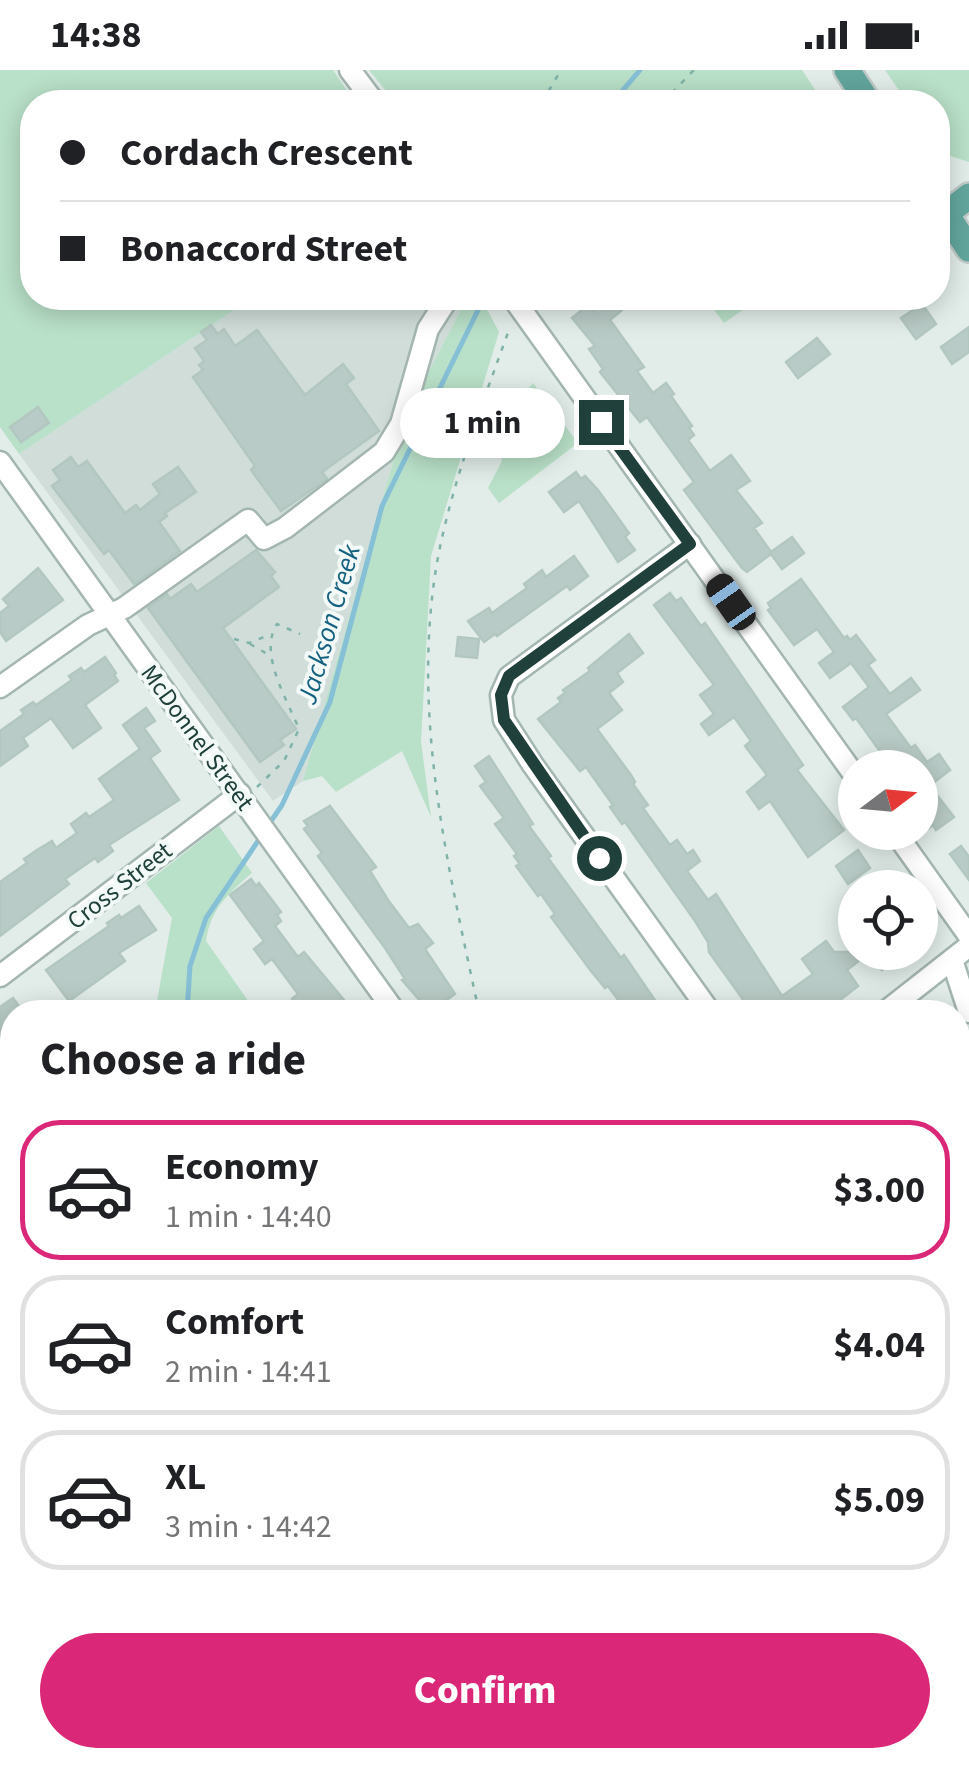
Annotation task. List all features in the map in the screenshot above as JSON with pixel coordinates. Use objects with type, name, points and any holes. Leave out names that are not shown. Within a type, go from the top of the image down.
[{"type":"main road","points":[[950,220],[969,249]]},
{"type":"street","points":[[0,687],[108,614],[124,608],[248,520],[264,538],[285,528],[384,452],[401,424],[428,329],[440,310]]},
{"type":"street","points":[[522,310],[838,752]]},
{"type":"street","name":"McDonnel Street","points":[[0,462],[108,614],[249,797],[276,845],[386,1000]]},
{"type":"street","points":[[690,544],[509,676],[501,695],[504,720],[533,765],[701,1000]]},
{"type":"street","name":"Cross Street","points":[[0,976],[249,797]]},
{"type":"street","points":[[908,850],[969,936]]},
{"type":"street","points":[[900,1000],[969,946]]},
{"type":"street","points":[[952,960],[965,1000]]},
{"type":"path","points":[[675,90],[694,70]]},
{"type":"path","points":[[477,1000],[435,793],[429,734],[429,655],[434,580],[452,506],[513,310]]},
{"type":"path","points":[[249,797],[284,762],[299,728],[272,656],[271,634],[277,624],[300,634]]},
{"type":"path","points":[[249,643],[271,634]]},
{"type":"path","points":[[234,639],[272,656]]},
{"type":"shaded area","points":[[234,310],[461,310],[406,416],[303,781],[273,801],[19,454]]},
{"type":"green space","points":[[0,70],[333,70],[347,90],[20,90],[20,310],[234,310],[19,454],[0,427]]},
{"type":"green space","points":[[369,70],[802,70],[815,90],[385,90]]},
{"type":"green space","points":[[885,70],[969,70],[969,162],[950,156],[950,90],[899,90]]},
{"type":"green space","points":[[461,310],[487,310],[499,332],[431,556],[421,742],[431,817],[402,751],[336,792],[322,776],[303,781],[406,416]]},
{"type":"green space","points":[[714,310],[743,310],[724,323]]},
{"type":"green space","points":[[533,383],[578,443],[499,503],[488,488],[502,461],[498,443],[505,416]]},
{"type":"green space","points":[[219,826],[252,873],[216,911],[206,941],[248,1000],[157,1000],[172,918],[146,883]]},
{"type":"building","points":[[582,310],[622,310],[610,320],[644,367],[637,371],[653,393],[666,383],[692,426],[689,428],[694,435],[688,440],[710,471],[731,455],[750,481],[736,490],[762,523],[754,528],[771,552],[792,537],[804,553],[782,569],[771,554],[747,572],[742,568],[684,490],[694,482],[647,417],[640,422],[600,372],[603,369],[589,349],[595,346],[572,318]]},
{"type":"building","points":[[913,310],[926,310],[936,324],[916,339],[901,318]]},
{"type":"building","points":[[211,325],[218,334],[224,329],[235,346],[257,330],[305,395],[343,364],[354,378],[346,384],[379,431],[322,472],[327,479],[281,511],[193,377],[203,370],[199,365],[204,361],[195,348],[207,340],[201,332]]},
{"type":"building","points":[[969,327],[969,352],[952,364],[941,347]]},
{"type":"building","points":[[817,338],[830,354],[798,378],[786,362]]},
{"type":"building","points":[[38,407],[49,423],[21,442],[10,427]]},
{"type":"building","points":[[71,457],[78,467],[87,461],[125,513],[136,505],[140,510],[160,494],[153,484],[178,467],[196,492],[165,513],[167,516],[159,522],[180,551],[134,584],[109,550],[104,554],[52,486],[60,480],[53,470]]},
{"type":"building","points":[[576,472],[598,490],[629,533],[625,537],[635,550],[618,562],[579,501],[564,512],[549,492]]},
{"type":"building","points":[[256,550],[275,572],[271,576],[279,587],[223,628],[296,729],[280,740],[284,745],[260,762],[148,608],[191,584],[197,592]]},
{"type":"building","points":[[574,556],[588,576],[484,642],[468,621],[489,608],[492,613],[527,588],[524,584],[542,570],[546,577]]},
{"type":"building","points":[[38,568],[63,600],[6,641],[0,632],[0,613],[9,606],[3,599]]},
{"type":"building","points":[[801,579],[844,638],[850,640],[856,635],[875,660],[868,665],[890,694],[911,678],[920,690],[886,714],[911,748],[915,745],[919,750],[879,750],[843,707],[869,687],[851,663],[830,678],[819,663],[834,652],[817,629],[794,645],[768,610],[768,603]]},
{"type":"building","points":[[670,593],[676,601],[681,598],[701,626],[705,623],[803,765],[797,770],[838,822],[838,834],[808,857],[770,801],[759,809],[747,792],[767,775],[745,746],[751,741],[734,717],[709,735],[701,724],[714,714],[700,695],[714,685],[654,605]]},
{"type":"building","points":[[629,634],[643,653],[617,673],[623,682],[609,693],[622,710],[597,729],[631,775],[648,805],[643,808],[670,845],[677,840],[687,854],[693,850],[700,861],[687,871],[708,900],[716,894],[782,996],[813,974],[802,959],[826,941],[838,952],[838,970],[847,970],[858,986],[840,1000],[743,1000],[709,952],[708,942],[695,921],[625,822],[622,824],[586,767],[580,771],[538,719],[561,702],[558,698],[565,693],[563,690],[590,671],[588,668]]},
{"type":"building","points":[[458,637],[479,639],[477,658],[456,656]]},
{"type":"building","points":[[105,657],[118,681],[85,705],[101,728],[73,748],[51,718],[23,738],[28,746],[0,766],[0,731],[24,714],[21,710],[33,702],[36,705],[72,680],[69,676],[81,668],[84,672]]},
{"type":"building","points":[[146,708],[155,721],[144,728],[160,751],[150,758],[179,800],[109,845],[113,851],[98,862],[95,858],[65,879],[69,884],[0,936],[0,882],[27,863],[24,859],[37,850],[52,841],[56,848],[77,833],[71,824],[86,813],[89,817],[114,800],[99,779],[140,749],[123,725]]},
{"type":"building","points":[[939,754],[950,770],[938,779],[938,755]]},
{"type":"building","points":[[489,756],[533,824],[529,826],[551,856],[548,858],[655,1000],[618,1000],[591,971],[551,917],[555,914],[541,894],[538,896],[516,866],[520,864],[514,856],[517,854],[495,824],[504,818],[480,786],[486,782],[475,766]]},
{"type":"building","points":[[938,796],[954,817],[938,829]]},
{"type":"building","points":[[330,806],[376,867],[370,871],[409,928],[418,924],[433,943],[425,949],[455,994],[447,1000],[420,1000],[402,980],[405,979],[385,948],[318,856],[322,853],[304,829],[308,826],[304,821]]},
{"type":"building","points":[[961,846],[969,857],[969,880],[950,854]]},
{"type":"building","points":[[858,850],[870,868],[839,870],[836,866]]},
{"type":"building","points":[[251,879],[256,886],[259,883],[281,912],[277,915],[281,921],[275,926],[298,957],[304,952],[344,1000],[293,1000],[298,994],[272,959],[265,964],[254,949],[264,941],[230,895]]},
{"type":"building","points":[[139,906],[156,930],[119,953],[125,961],[68,1000],[46,970],[109,926],[107,923],[119,915],[121,918]]},
{"type":"waterway","name":"Jackson Creek","points":[[623,90],[640,70]]},
{"type":"waterway","name":"Jackson Creek","points":[[269,824],[282,805],[330,702],[382,506],[478,310]]},
{"type":"waterway","name":"Jackson Creek","points":[[188,1000],[190,966],[206,918],[260,838]]},
{"type":"route","points":[[599,858],[504,720],[501,695],[509,676],[690,544],[601,422]]}]
